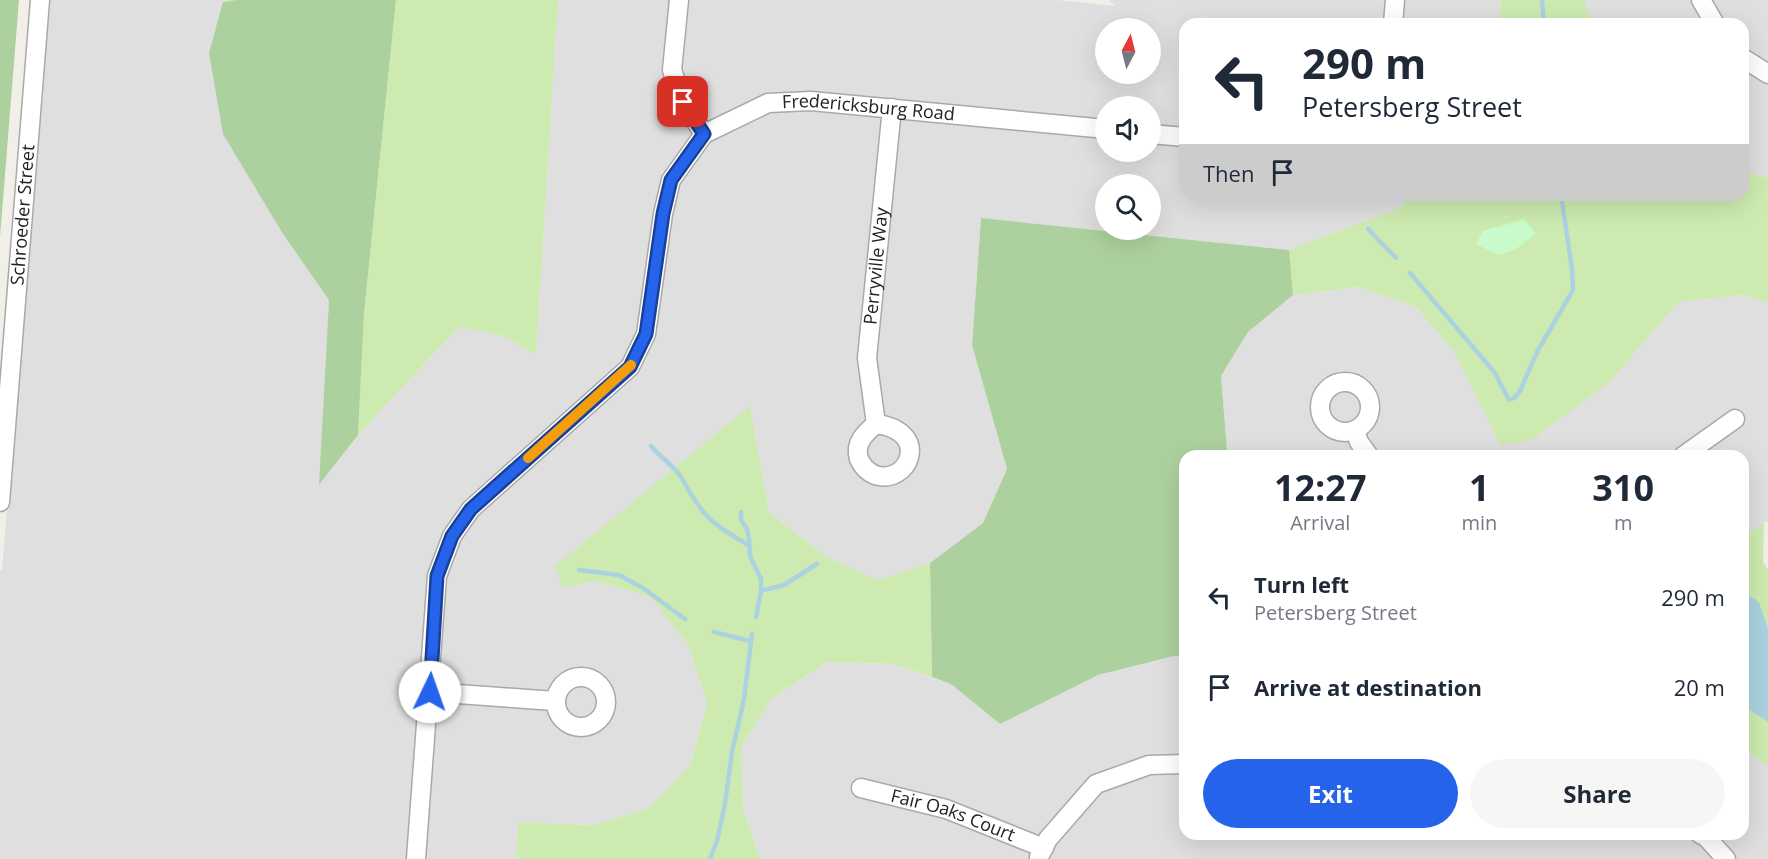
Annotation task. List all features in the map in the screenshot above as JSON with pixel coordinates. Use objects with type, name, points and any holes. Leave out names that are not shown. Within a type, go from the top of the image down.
[{"type":"street","name":"Schroeder Street","points":[[0,502],[40,0]]},
{"type":"street","points":[[679,0],[672,70],[683,102],[704,134]]},
{"type":"street","points":[[1394,18],[1395,0]]},
{"type":"street","points":[[1701,0],[1712,18]]},
{"type":"street","points":[[1749,62],[1768,74]]},
{"type":"street","name":"Fredericksburg Road","points":[[416,859],[437,576],[452,536],[471,509],[630,367],[646,334],[663,214],[671,180],[704,134],[768,103],[811,101],[1095,128]]},
{"type":"street","name":"Perryville Way","points":[[876,424],[867,358],[892,108]]},
{"type":"street","points":[[1161,135],[1179,136]]},
{"type":"street","points":[[1691,450],[1735,419]]},
{"type":"street","points":[[1354,430],[1365,450]]},
{"type":"street","points":[[430,692],[555,700]]},
{"type":"street","points":[[1041,854],[1048,839],[1096,784],[1149,765],[1179,764]]},
{"type":"street","name":"Fair Oaks Court","points":[[861,788],[946,809],[1041,854]]},
{"type":"street","points":[[1709,840],[1726,859]]},
{"type":"shaded area","points":[[48,0],[236,0],[223,2],[283,234],[329,300],[320,484],[358,435],[459,327],[501,335],[536,355],[558,0],[1057,0],[1115,6],[1109,0],[1501,0],[1500,18],[1179,18],[1179,201],[1406,201],[1400,208],[1289,250],[1161,237],[1161,174],[1095,174],[1095,230],[981,218],[972,345],[1007,469],[983,523],[930,563],[878,580],[825,556],[769,512],[750,407],[562,588],[596,581],[652,597],[688,645],[707,703],[691,764],[649,809],[593,825],[519,822],[516,859],[0,859],[0,570],[2,570]]},
{"type":"shaded area","points":[[1585,0],[1768,0],[1768,178],[1749,173],[1749,18],[1591,18],[1584,6]]},
{"type":"shaded area","points":[[1359,287],[1416,307],[1454,352],[1500,445],[1611,381],[1678,302],[1744,295],[1768,302],[1768,522],[1764,522],[1749,533],[1749,450],[1227,450],[1221,376],[1248,332],[1293,295]]},
{"type":"shaded area","points":[[1179,656],[1179,840],[1749,840],[1749,751],[1768,767],[1768,859],[760,859],[743,809],[741,747],[772,698],[827,662],[893,664],[951,684],[1000,724],[1098,675]]},
{"type":"green space","points":[[0,0],[19,0],[0,237]]},
{"type":"green space","points":[[236,0],[396,0],[364,314],[358,435],[319,485],[329,300],[283,234],[223,134],[209,53],[223,2]]},
{"type":"green space","points":[[396,0],[558,0],[536,355],[501,335],[459,327],[358,435],[364,314]]},
{"type":"green space","points":[[1501,0],[1585,0],[1585,6],[1591,18],[1500,18]]},
{"type":"green space","points":[[1749,173],[1768,178],[1768,302],[1744,295],[1678,302],[1611,381],[1531,440],[1500,445],[1454,352],[1416,307],[1359,287],[1293,295],[1289,250],[1400,208],[1406,201],[1749,201]]},
{"type":"green space","points":[[981,218],[1095,230],[1095,240],[1161,240],[1161,237],[1289,250],[1293,295],[1248,332],[1221,376],[1227,450],[1179,450],[1179,656],[1098,675],[1000,724],[951,684],[932,677],[930,563],[983,523],[1007,469],[972,345]]},
{"type":"green space","points":[[1524,219],[1536,234],[1513,251],[1498,255],[1476,244],[1483,231]]},
{"type":"green space","points":[[750,406],[769,512],[825,556],[878,580],[930,563],[932,677],[893,664],[827,662],[772,698],[741,747],[743,809],[760,859],[516,859],[518,822],[593,825],[648,809],[691,764],[707,703],[688,645],[651,597],[596,581],[562,588],[555,566]]},
{"type":"green space","points":[[1764,522],[1763,562],[1768,570],[1768,628],[1749,599],[1749,533]]},
{"type":"green space","points":[[1749,710],[1768,722],[1768,767],[1749,751]]},
{"type":"water","points":[[1749,596],[1759,603],[1768,628],[1768,722],[1749,710]]},
{"type":"waterway","points":[[1542,0],[1544,18]]},
{"type":"waterway","points":[[1410,273],[1495,373],[1509,400],[1514,398],[1520,391],[1537,352],[1573,290],[1562,201]]},
{"type":"waterway","points":[[1368,229],[1396,258]]},
{"type":"waterway","points":[[651,446],[678,473],[695,501],[709,518],[716,525],[750,546]]},
{"type":"waterway","points":[[741,512],[741,520],[747,529],[750,556],[761,579],[756,617]]},
{"type":"waterway","points":[[761,591],[784,585],[817,564]]},
{"type":"waterway","points":[[579,570],[619,575],[643,588],[685,619]]},
{"type":"waterway","points":[[714,632],[750,641]]},
{"type":"waterway","points":[[710,859],[717,841],[725,804],[732,752],[744,699],[752,634]]},
{"type":"slow traffic","points":[[528,458],[631,365]]},
{"type":"route","points":[[430,692],[437,576],[452,536],[471,509],[630,367],[646,334],[663,214],[671,180],[704,134],[683,102]]}]
